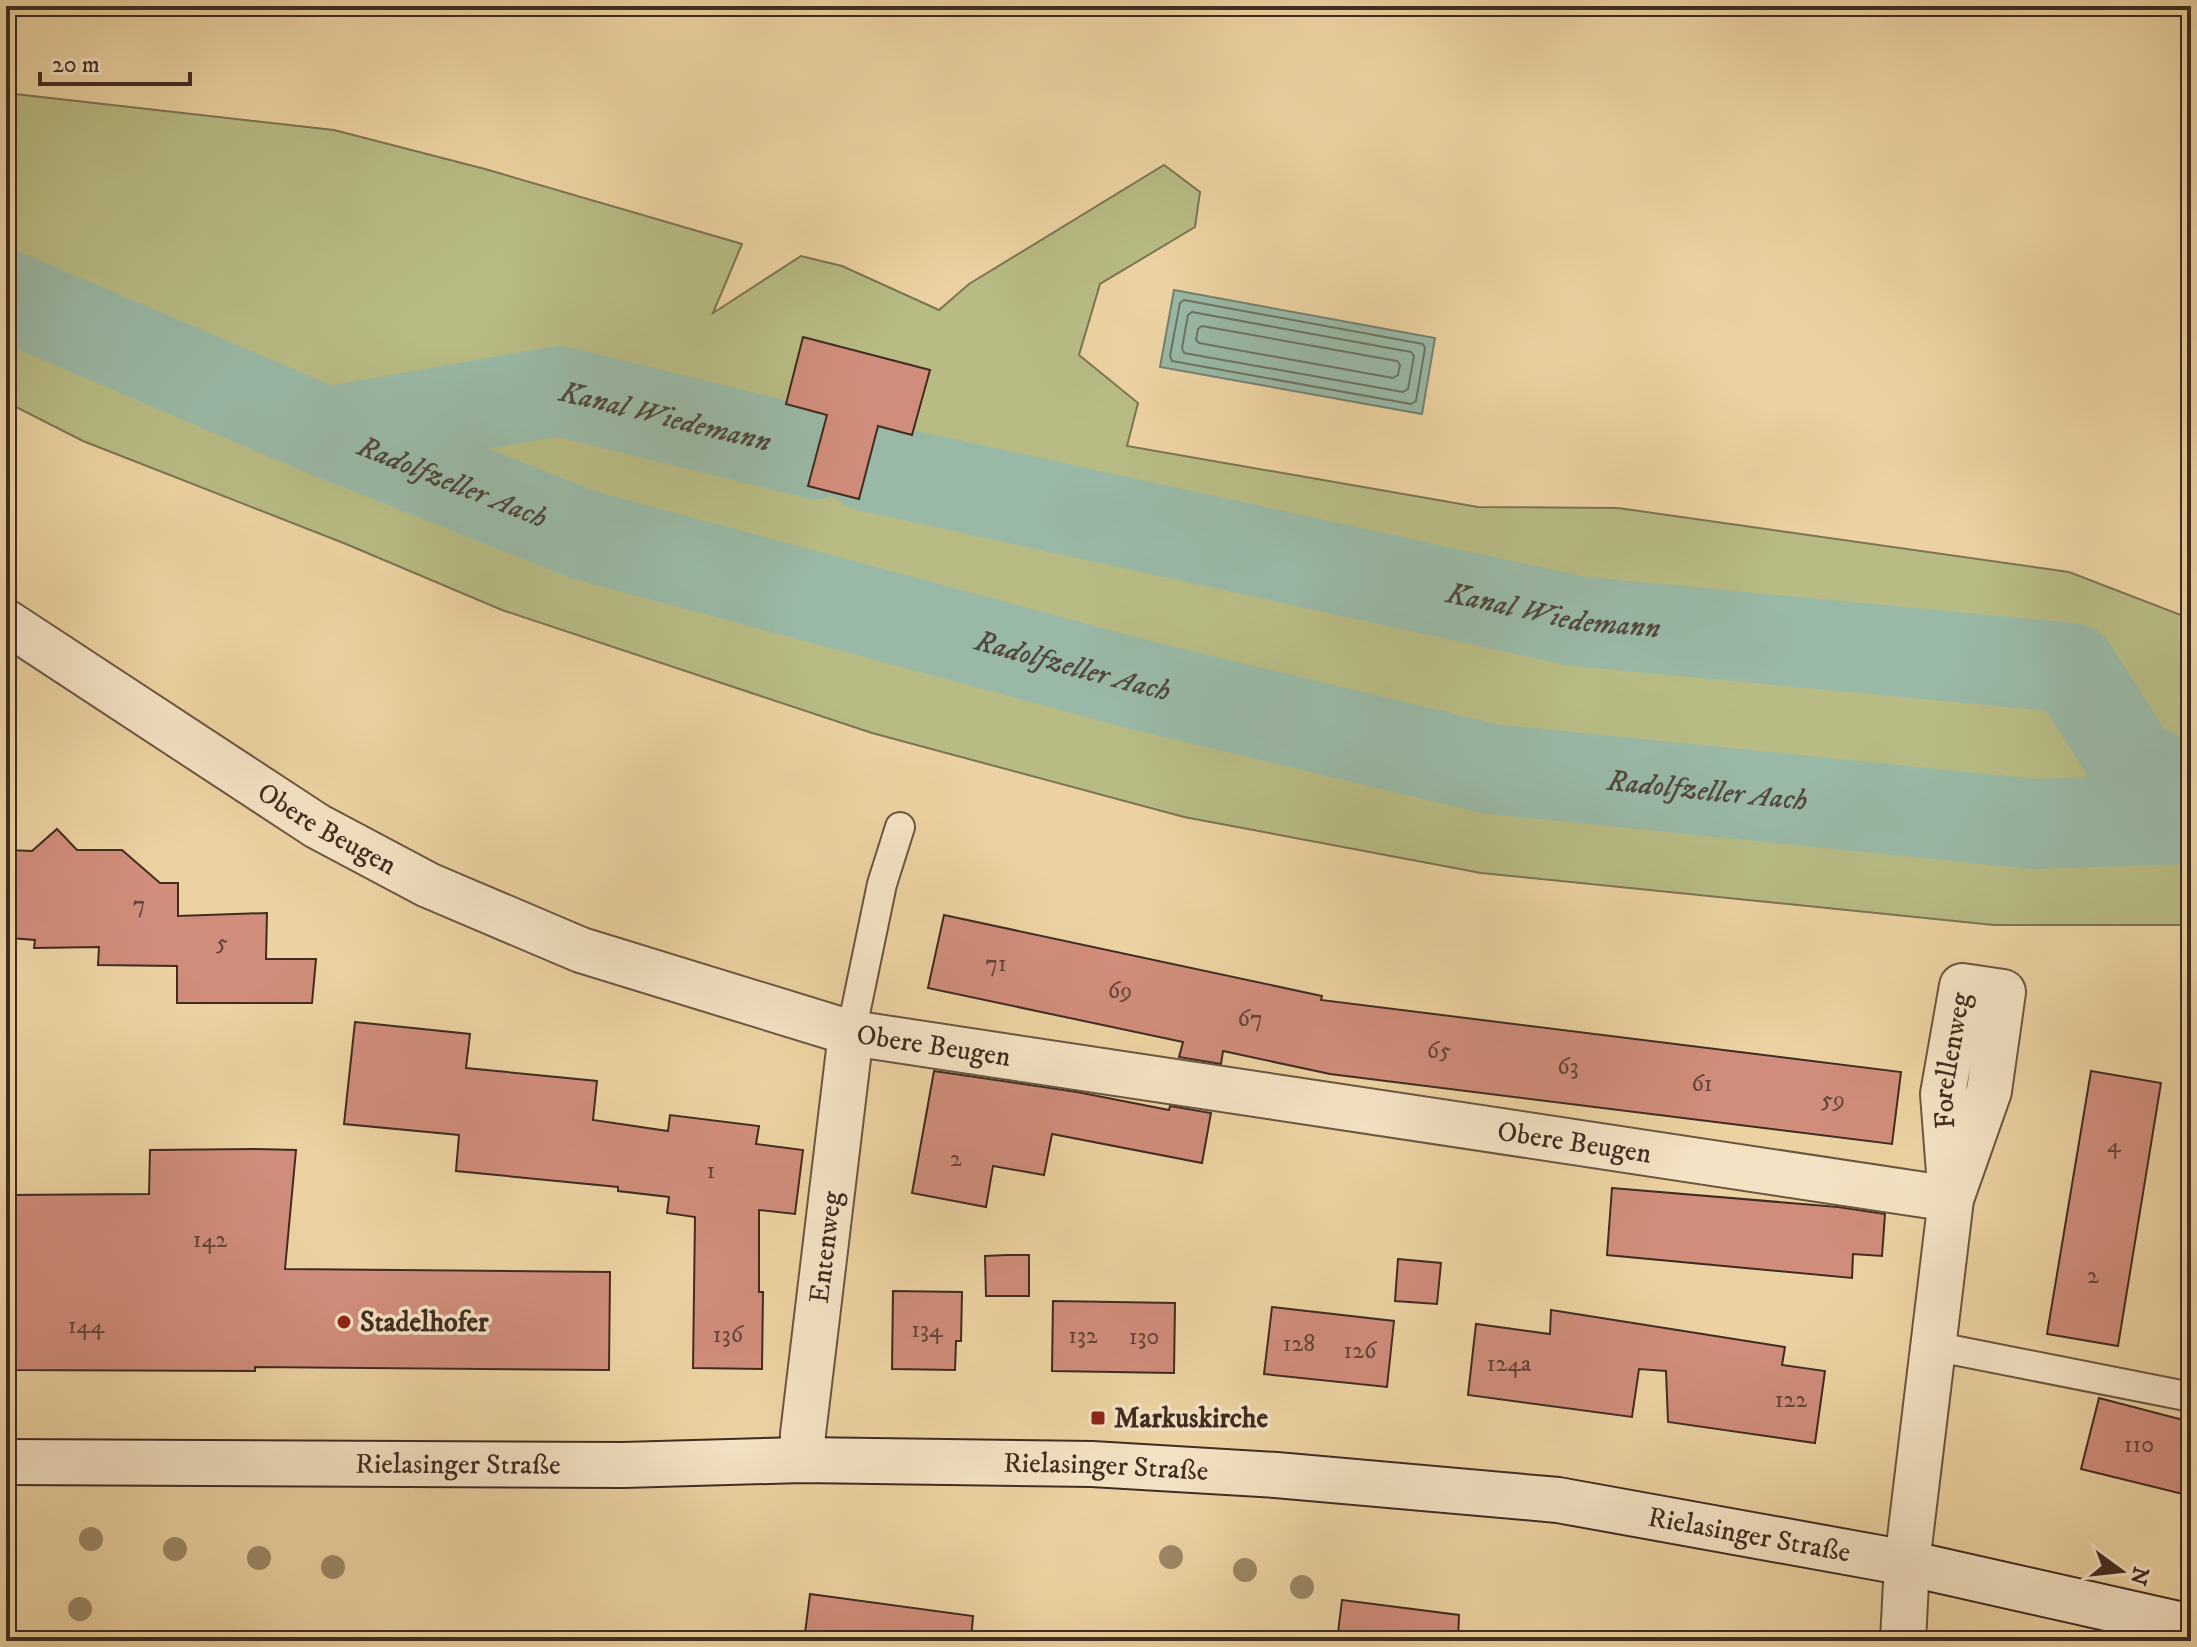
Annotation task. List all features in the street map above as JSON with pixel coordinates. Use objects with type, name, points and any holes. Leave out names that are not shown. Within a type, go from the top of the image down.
[{"type":"street","name":"Obere Beugen","points":[[6,622],[317,826],[428,885],[581,950],[851,1033],[1951,1199],[1933,1346]]},
{"type":"street","name":"Entenweg","points":[[802,1460],[851,1033]]},
{"type":"street","points":[[1903,1641],[1907,1563],[1933,1346]]},
{"type":"street","name":"Rielasinger Straße","points":[[6,1462],[623,1465],[802,1460],[1107,1465],[1276,1475],[1558,1500],[1907,1563],[2191,1627]]},
{"type":"lane","points":[[851,1033],[882,884],[900,827]]},
{"type":"lane","points":[[1933,1346],[2088,1374],[2191,1397]]},
{"type":"green space","points":[[6,93],[334,130],[485,169],[742,244],[713,313],[801,256],[842,266],[939,310],[969,284],[1164,165],[1200,192],[1195,227],[1100,284],[1079,355],[1138,403],[1127,446],[1478,507],[1618,508],[2069,572],[2181,615],[2191,625],[2191,925],[1994,925],[1481,873],[1184,817],[872,733],[502,610],[346,544],[83,441],[6,402]]},
{"type":"water","points":[[1174,290],[1435,338],[1422,414],[1160,367]]},
{"type":"building","points":[[803,337],[930,370],[912,435],[878,426],[859,499],[808,486],[827,415],[786,404]]},
{"type":"building","points":[[57,829],[77,850],[122,850],[160,883],[178,883],[178,916],[267,913],[266,959],[316,959],[312,1003],[177,1003],[177,966],[98,965],[99,947],[34,948],[35,940],[10,938],[10,850],[32,851]]},
{"type":"building","points":[[944,915],[1322,996],[1321,1000],[1901,1072],[1892,1144],[1330,1074],[1223,1051],[1221,1064],[1179,1057],[1183,1042],[928,988]]},
{"type":"building","points":[[355,1022],[470,1034],[466,1068],[597,1081],[593,1120],[668,1131],[670,1115],[759,1126],[756,1144],[803,1150],[795,1214],[759,1210],[759,1292],[763,1292],[762,1369],[693,1368],[695,1217],[667,1213],[669,1197],[618,1191],[618,1187],[456,1171],[459,1135],[344,1124]]},
{"type":"building","points":[[934,1071],[1077,1092],[1169,1110],[1170,1106],[1211,1113],[1202,1163],[1052,1134],[1044,1175],[993,1166],[986,1207],[912,1193]]},
{"type":"building","points":[[2091,1071],[2161,1083],[2118,1346],[2047,1334]]},
{"type":"building","points":[[150,1150],[296,1150],[285,1269],[610,1272],[609,1370],[255,1367],[255,1371],[6,1370],[6,1195],[149,1194]]},
{"type":"building","points":[[1612,1188],[1838,1207],[1885,1214],[1882,1256],[1853,1254],[1852,1278],[1607,1255]]},
{"type":"building","points":[[1029,1255],[1029,1296],[986,1296],[985,1256]]},
{"type":"building","points":[[1398,1259],[1441,1263],[1437,1304],[1395,1301]]},
{"type":"building","points":[[893,1291],[962,1292],[961,1341],[956,1341],[955,1370],[892,1369]]},
{"type":"building","points":[[1053,1301],[1175,1303],[1174,1373],[1052,1371]]},
{"type":"building","points":[[1272,1307],[1394,1321],[1387,1387],[1264,1374]]},
{"type":"building","points":[[1551,1310],[1785,1347],[1782,1365],[1825,1371],[1815,1443],[1668,1422],[1666,1371],[1639,1369],[1632,1417],[1468,1395],[1476,1324],[1550,1334]]},
{"type":"building","points":[[2099,1398],[2191,1422],[2191,1496],[2081,1469]]},
{"type":"building","points":[[810,1594],[973,1616],[971,1641],[804,1641]]},
{"type":"building","points":[[1342,1600],[1459,1615],[1458,1641],[1337,1641]]},
{"type":"waterway","name":"Radolfzeller Aach","points":[[6,295],[326,432],[584,535],[1141,685],[1491,769],[2034,824],[2191,819]]},
{"type":"waterway","name":"Kanal Wiedemann","points":[[326,432],[559,391],[816,454]]},
{"type":"waterway","name":"Kanal Wiedemann","points":[[867,466],[1576,621],[2072,668],[2132,762],[2191,794]]},
{"type":"place","name":"Stadelhofer","points":[[344,1322]]},
{"type":"place","name":"Markuskirche","points":[[1098,1418]]}]
